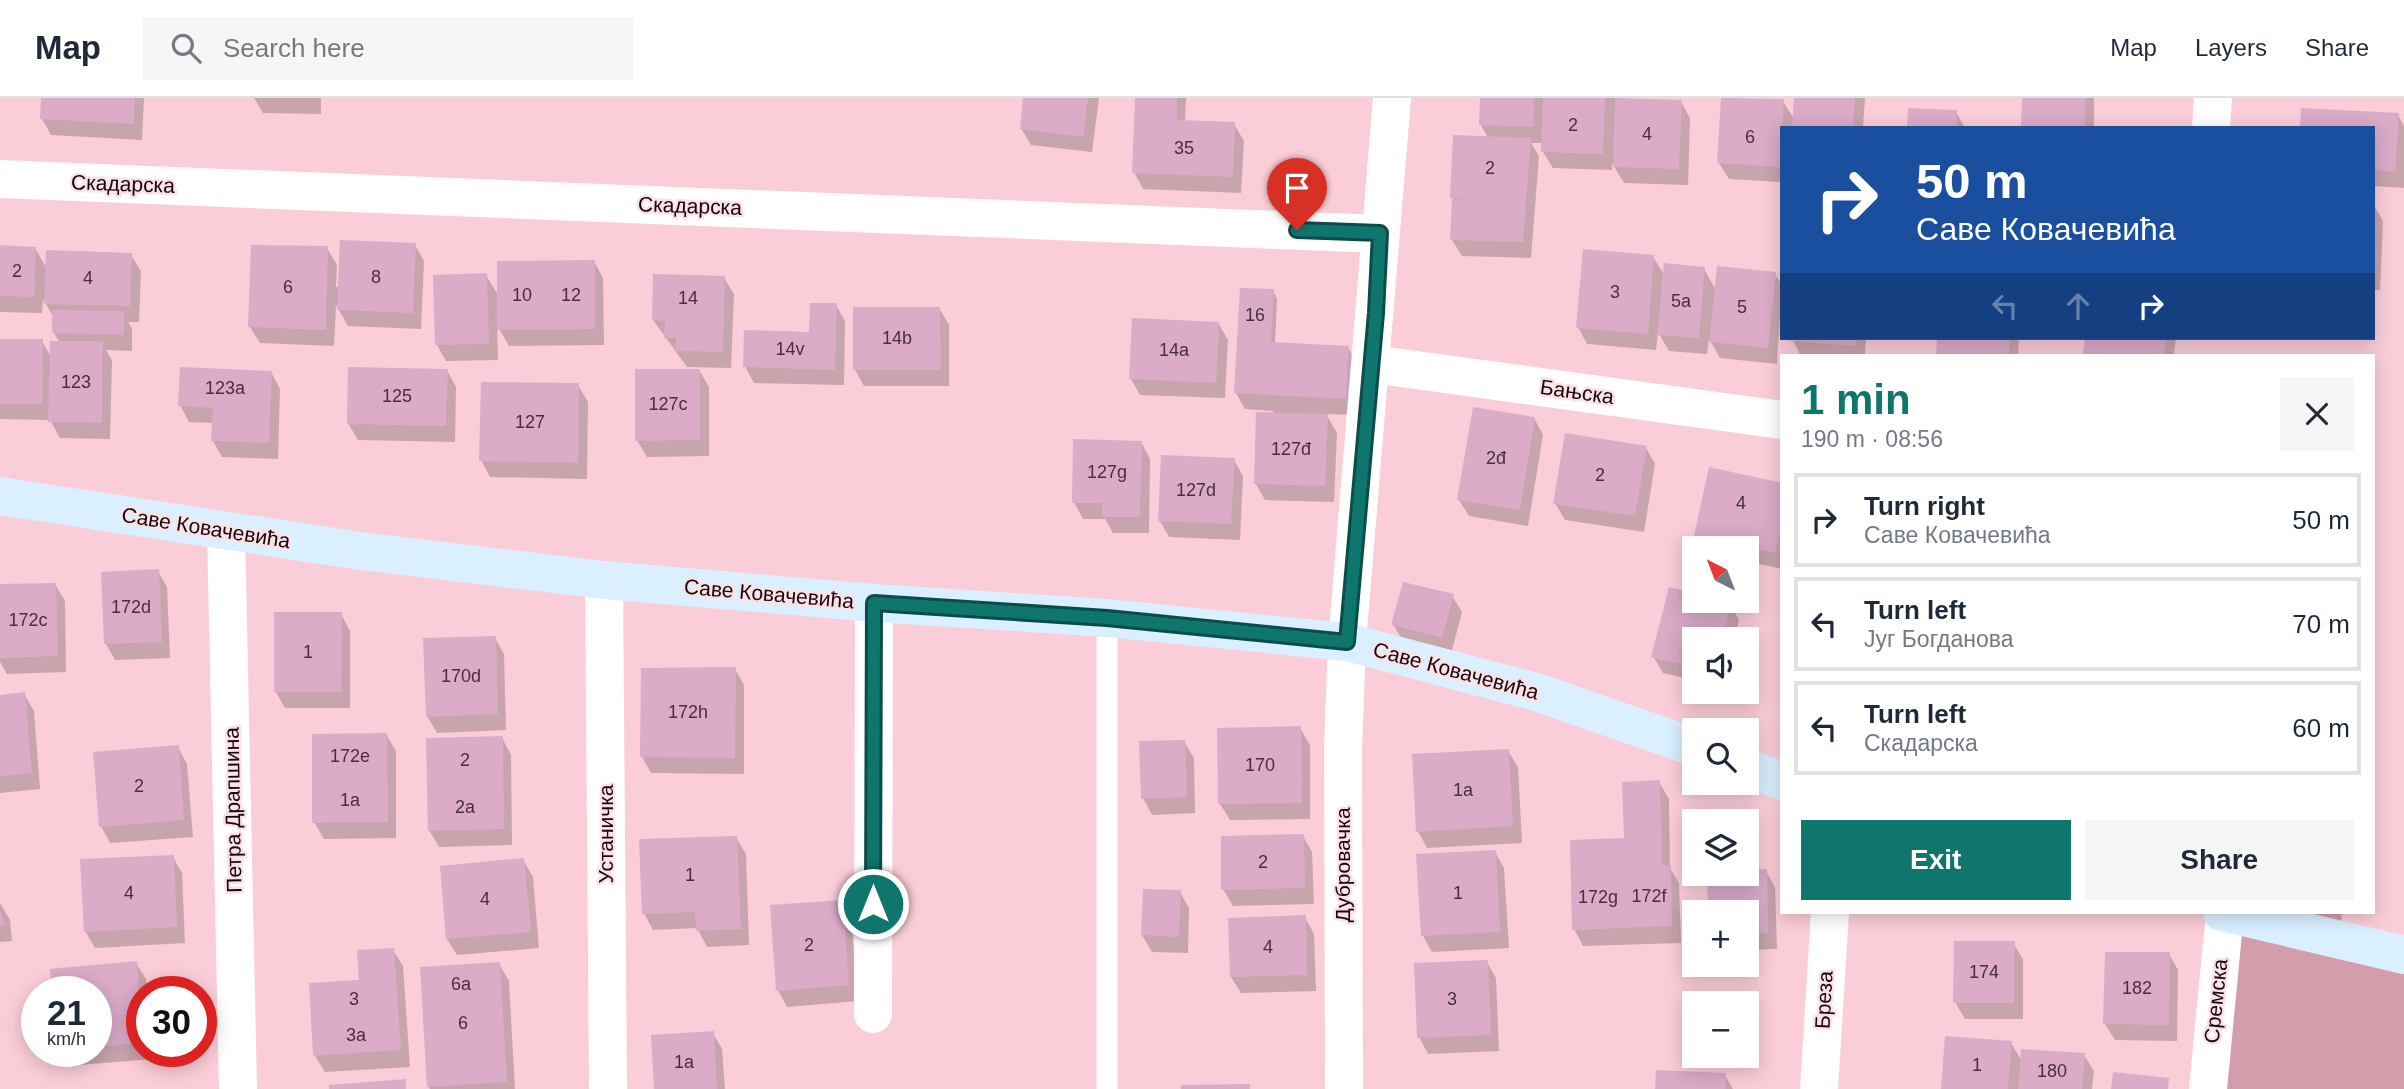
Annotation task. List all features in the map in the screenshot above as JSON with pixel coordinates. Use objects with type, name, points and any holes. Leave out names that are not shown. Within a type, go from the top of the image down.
[{"type":"street","name":"Дубровачка","points":[[1344,1089],[1343,749],[1347,642],[1392,98]]},
{"type":"street","points":[[2211,126],[2213,98]]},
{"type":"street","name":"Скадарска","points":[[0,179],[1380,233]]},
{"type":"street","name":"Бањска","points":[[1372,364],[1780,419]]},
{"type":"street","name":"Саве Ковачевића","points":[[0,496],[360,551],[604,580],[874,603],[1107,618],[1347,642],[1536,692],[1682,743]]},
{"type":"street","name":"Петра Драпшина","points":[[226,531],[238,1089]]},
{"type":"street","name":"Устаничка","points":[[604,580],[608,1089]]},
{"type":"street","points":[[873,1014],[874,603]]},
{"type":"street","points":[[1759,773],[1780,781]]},
{"type":"street","name":"Бреза","points":[[1819,1089],[1829,914]]},
{"type":"street","name":"Сремска","points":[[2208,1089],[2224,914]]},
{"type":"street","points":[[2232,914],[2404,955]]},
{"type":"lane","points":[[1107,618],[1107,1089]]},
{"type":"shaded area","points":[[2222,914],[2342,914],[2340,937],[2404,950],[2404,1089],[2208,1089]]},
{"type":"building","points":[[41,98],[135,98],[134,124],[40,119]]},
{"type":"building","points":[[1023,98],[1088,98],[1083,137],[1020,129]]},
{"type":"building","points":[[1135,98],[1177,98],[1177,120],[1235,122],[1233,177],[1132,173]]},
{"type":"building","points":[[1480,98],[1534,98],[1533,127],[1479,125]]},
{"type":"building","points":[[1543,98],[1605,98],[1603,154],[1541,152]]},
{"type":"building","points":[[1615,98],[1682,100],[1679,169],[1613,167]]},
{"type":"building","points":[[1721,98],[1784,99],[1782,126],[1780,126],[1780,167],[1717,163]]},
{"type":"building","points":[[1794,98],[1855,98],[1853,125],[1859,126],[1792,126]]},
{"type":"building","points":[[2022,98],[2085,98],[2085,126],[2021,126]]},
{"type":"building","points":[[1908,108],[1957,110],[1957,126],[1907,126]]},
{"type":"building","points":[[2301,108],[2399,113],[2395,172],[2375,170],[2375,126],[2300,126]]},
{"type":"building","points":[[1453,135],[1531,138],[1523,242],[1450,240],[1452,199],[1479,199],[1450,198]]},
{"type":"building","points":[[340,240],[416,243],[413,313],[337,310]]},
{"type":"building","points":[[0,245],[36,247],[34,297],[0,296]]},
{"type":"building","points":[[251,245],[328,246],[326,330],[248,327]]},
{"type":"building","points":[[1583,249],[1654,255],[1648,334],[1576,328]]},
{"type":"building","points":[[46,250],[132,253],[130,306],[44,304]]},
{"type":"building","points":[[595,260],[595,329],[497,330],[497,261]]},
{"type":"building","points":[[1664,263],[1705,267],[1699,338],[1657,335]]},
{"type":"building","points":[[1717,266],[1776,272],[1768,348],[1709,342]]},
{"type":"building","points":[[487,273],[489,344],[435,345],[433,275]]},
{"type":"building","points":[[653,274],[725,276],[723,352],[675,351],[676,338],[664,338],[665,321],[652,320]]},
{"type":"building","points":[[1240,288],[1274,289],[1271,342],[1349,346],[1346,399],[1234,393]]},
{"type":"building","points":[[810,303],[837,303],[835,370],[743,367],[744,330],[809,332]]},
{"type":"building","points":[[853,307],[940,307],[941,370],[853,370]]},
{"type":"building","points":[[52,310],[124,311],[124,335],[52,333]]},
{"type":"building","points":[[1132,318],[1219,322],[1216,383],[1129,379]]},
{"type":"building","points":[[0,339],[43,339],[42,404],[0,404]]},
{"type":"building","points":[[1790,340],[1856,340],[1855,346]]},
{"type":"building","points":[[1937,340],[2010,340],[2009,354],[1936,354]]},
{"type":"building","points":[[2085,340],[2166,340],[2164,354],[2083,354]]},
{"type":"building","points":[[50,341],[103,341],[102,423],[48,422]]},
{"type":"building","points":[[180,367],[272,371],[269,443],[211,441],[213,408],[178,406]]},
{"type":"building","points":[[348,367],[448,369],[446,426],[347,424]]},
{"type":"building","points":[[635,369],[700,369],[700,440],[635,441]]},
{"type":"building","points":[[481,382],[579,383],[578,463],[479,461]]},
{"type":"building","points":[[1473,407],[1535,417],[1520,510],[1457,500]]},
{"type":"building","points":[[1256,412],[1328,414],[1325,486],[1254,484]]},
{"type":"building","points":[[1565,433],[1647,446],[1635,516],[1553,504]]},
{"type":"building","points":[[1073,439],[1142,441],[1140,517],[1102,517],[1102,503],[1072,503]]},
{"type":"building","points":[[1161,455],[1235,458],[1231,524],[1158,521]]},
{"type":"building","points":[[1709,467],[1780,483],[1780,531],[1775,553],[1759,550],[1759,536],[1694,536]]},
{"type":"building","points":[[159,569],[162,642],[104,644],[101,572]]},
{"type":"building","points":[[1403,582],[1454,594],[1442,638],[1391,625]]},
{"type":"building","points":[[56,583],[58,656],[0,658],[0,584]]},
{"type":"building","points":[[1669,587],[1682,590],[1682,613],[1728,613],[1725,627],[1682,627],[1682,664],[1651,657]]},
{"type":"building","points":[[274,612],[342,612],[341,692],[274,692]]},
{"type":"building","points":[[496,636],[498,714],[426,717],[423,638]]},
{"type":"building","points":[[736,667],[735,758],[640,757],[641,668]]},
{"type":"building","points":[[25,692],[32,773],[0,776],[0,695]]},
{"type":"building","points":[[1301,726],[1302,803],[1218,804],[1217,728]]},
{"type":"building","points":[[387,733],[388,822],[312,823],[312,734]]},
{"type":"building","points":[[503,736],[504,829],[428,831],[426,738]]},
{"type":"building","points":[[1185,740],[1187,797],[1141,799],[1139,741]]},
{"type":"building","points":[[179,745],[184,820],[99,827],[93,752]]},
{"type":"building","points":[[1509,749],[1513,826],[1416,832],[1412,754]]},
{"type":"building","points":[[1660,780],[1662,865],[1671,865],[1672,926],[1572,930],[1570,840],[1624,838],[1622,782]]},
{"type":"building","points":[[1304,834],[1305,888],[1221,890],[1221,836]]},
{"type":"building","points":[[737,836],[741,929],[696,931],[695,912],[642,914],[639,839]]},
{"type":"building","points":[[1496,850],[1500,932],[1421,936],[1416,854]]},
{"type":"building","points":[[174,855],[177,927],[84,932],[80,859]]},
{"type":"building","points":[[524,858],[531,932],[446,939],[440,866]]},
{"type":"building","points":[[1759,869],[1767,869],[1768,933],[1759,933],[1759,900],[1708,900],[1707,886],[1759,886]]},
{"type":"building","points":[[1143,889],[1181,890],[1179,937],[1141,935]]},
{"type":"building","points":[[843,900],[849,985],[776,991],[770,905]]},
{"type":"building","points":[[0,907],[4,925],[0,925]]},
{"type":"building","points":[[1306,915],[1307,975],[1230,977],[1228,918]]},
{"type":"building","points":[[1954,941],[2015,941],[2014,1003],[1953,1003]]},
{"type":"building","points":[[394,948],[401,1050],[313,1056],[309,983],[359,980],[357,950]]},
{"type":"building","points":[[2105,952],[2170,952],[2169,1025],[2103,1024]]},
{"type":"building","points":[[1488,960],[1491,1035],[1417,1038],[1414,963]]},
{"type":"building","points":[[137,961],[138,976],[126,976],[126,1044],[112,1046],[112,976],[51,976],[50,969]]},
{"type":"building","points":[[500,962],[507,1082],[427,1087],[420,967]]},
{"type":"building","points":[[714,1031],[717,1089],[654,1089],[651,1035]]},
{"type":"building","points":[[1945,1036],[2012,1041],[2008,1089],[1941,1089]]},
{"type":"building","points":[[2021,1049],[2085,1053],[2082,1089],[2018,1089]]},
{"type":"building","points":[[1656,1070],[1726,1073],[1725,1089],[1655,1089]]},
{"type":"building","points":[[2113,1072],[2169,1078],[2168,1089],[2111,1089]]},
{"type":"building","points":[[406,1079],[406,1089],[329,1089],[329,1085]]},
{"type":"building","points":[[1250,1084],[1250,1089],[1181,1089],[1181,1085]]},
{"type":"route","points":[[873,904],[874,603],[1107,618],[1347,642],[1376,313],[1380,233],[1297,230]]}]
